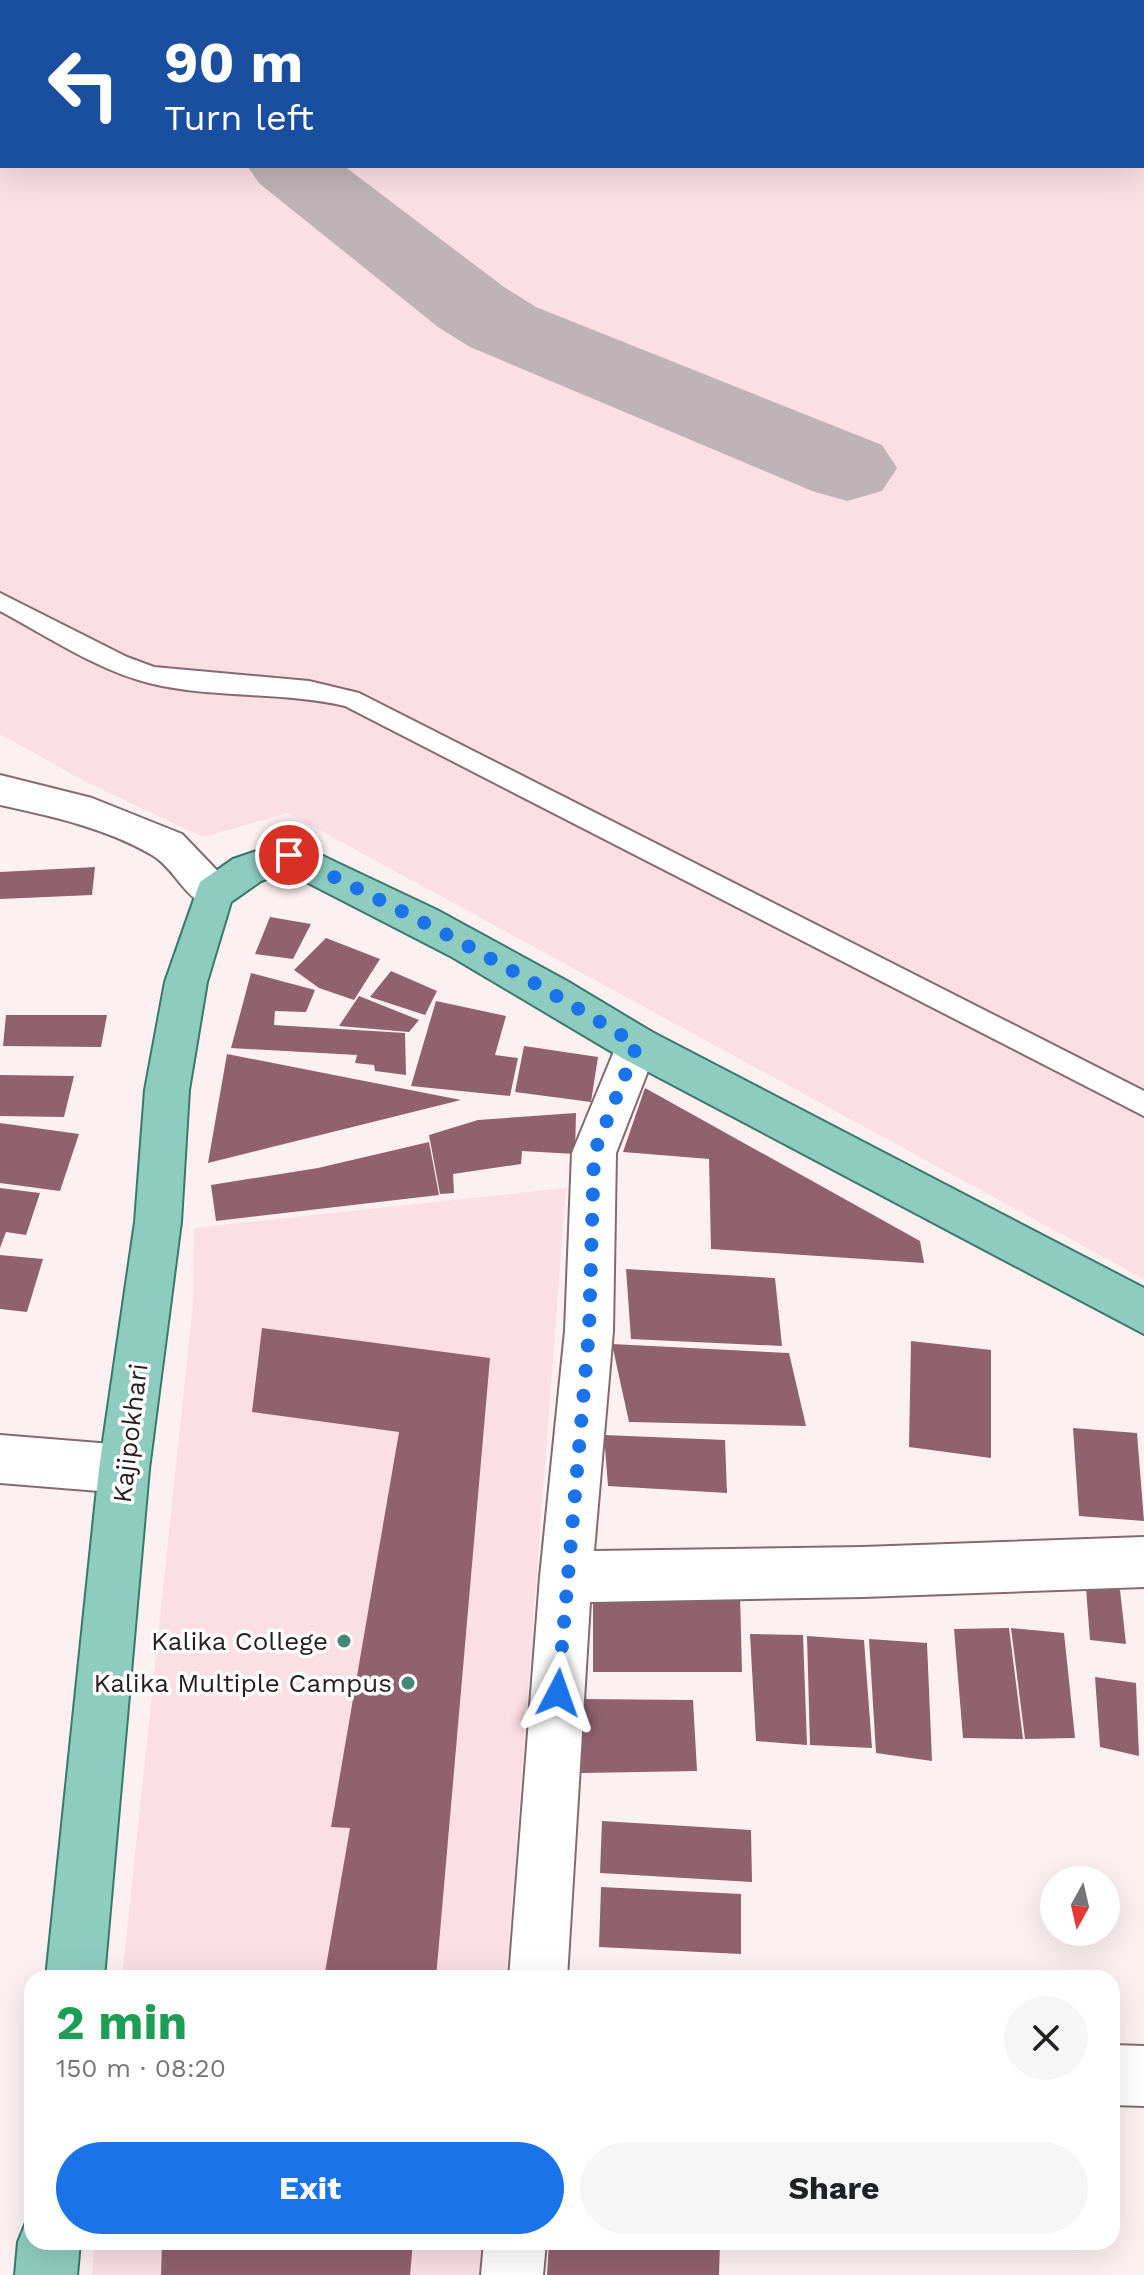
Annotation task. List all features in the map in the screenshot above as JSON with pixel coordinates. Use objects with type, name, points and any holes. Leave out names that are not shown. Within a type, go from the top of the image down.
[{"type":"main road","points":[[214,893],[247,870],[289,855],[430,923],[570,1002],[637,1045],[1144,1312]]},
{"type":"main road","name":"Kajipokhari","points":[[76,1970],[124,1469],[158,1222],[167,1090],[186,982],[214,893]]},
{"type":"main road","points":[[46,2275],[48,2250]]},
{"type":"street","points":[[0,764],[78,808],[168,845],[214,893]]},
{"type":"street","points":[[0,790],[78,808]]},
{"type":"street","points":[[539,1970],[566,1577],[589,1331],[594,1153],[637,1045]]},
{"type":"street","points":[[0,1459],[124,1469]]},
{"type":"street","points":[[566,1577],[863,1572],[1144,1562]]},
{"type":"street","points":[[1120,2075],[1144,2076]]},
{"type":"street","points":[[512,2275],[514,2250]]},
{"type":"lane","points":[[0,601],[119,663],[151,675],[309,689],[351,699],[1144,1104]]},
{"type":"shaded area","points":[[0,168],[1144,168],[1144,1279],[288,813],[203,837],[88,783],[0,734]]},
{"type":"shaded area","name":"Kalika College","points":[[566,1188],[507,1970],[123,1970],[193,1304],[194,1228]]},
{"type":"shaded area","points":[[94,2250],[486,2250],[484,2275],[92,2275]]},
{"type":"building","points":[[95,867],[92,895],[0,899],[0,872]]},
{"type":"building","points":[[270,917],[311,924],[293,959],[255,954]]},
{"type":"building","points":[[326,938],[380,959],[354,1000],[319,988],[294,970]]},
{"type":"building","points":[[391,971],[437,991],[425,1015],[370,997]]},
{"type":"building","points":[[251,973],[315,990],[306,1012],[275,1011],[274,1025],[405,1033],[406,1075],[375,1071],[374,1065],[355,1063],[357,1055],[231,1048]]},
{"type":"building","points":[[359,996],[419,1020],[409,1032],[339,1026]]},
{"type":"building","points":[[436,1001],[506,1016],[495,1055],[518,1058],[510,1096],[411,1086]]},
{"type":"building","points":[[6,1015],[107,1015],[101,1047],[3,1046]]},
{"type":"building","points":[[524,1046],[598,1057],[591,1102],[515,1092]]},
{"type":"building","points":[[227,1054],[461,1100],[208,1163]]},
{"type":"building","points":[[0,1075],[74,1076],[64,1117],[0,1116]]},
{"type":"building","points":[[645,1088],[920,1241],[924,1263],[711,1249],[709,1159],[623,1152]]},
{"type":"building","points":[[576,1113],[575,1154],[522,1151],[521,1164],[453,1174],[454,1193],[440,1194],[429,1135],[478,1120]]},
{"type":"building","points":[[0,1123],[79,1134],[60,1191],[0,1183]]},
{"type":"building","points":[[429,1142],[439,1195],[216,1221],[211,1185],[318,1168]]},
{"type":"building","points":[[0,1188],[40,1193],[26,1235],[6,1232],[0,1248]]},
{"type":"building","points":[[0,1255],[43,1259],[27,1312],[0,1309]]},
{"type":"building","points":[[626,1269],[775,1278],[782,1346],[631,1339]]},
{"type":"building","name":"Kalika Multiple Campus","points":[[262,1328],[490,1358],[437,1970],[325,1970],[350,1828],[331,1827],[399,1432],[252,1412]]},
{"type":"building","points":[[911,1341],[991,1350],[991,1458],[909,1447]]},
{"type":"building","points":[[612,1344],[789,1353],[806,1426],[629,1422]]},
{"type":"building","points":[[1073,1428],[1137,1433],[1144,1521],[1079,1516]]},
{"type":"building","points":[[604,1435],[725,1440],[727,1493],[608,1486]]},
{"type":"building","points":[[1086,1588],[1120,1590],[1126,1644],[1090,1640]]},
{"type":"building","points":[[593,1590],[740,1594],[742,1672],[593,1672]]},
{"type":"building","points":[[1009,1628],[1023,1739],[963,1738],[954,1629]]},
{"type":"building","points":[[1011,1628],[1064,1633],[1075,1738],[1025,1739]]},
{"type":"building","points":[[750,1634],[803,1635],[807,1745],[756,1741]]},
{"type":"building","points":[[807,1636],[864,1640],[872,1748],[810,1745]]},
{"type":"building","points":[[869,1639],[927,1643],[932,1761],[876,1753]]},
{"type":"building","points":[[1095,1677],[1136,1683],[1139,1756],[1100,1747]]},
{"type":"building","points":[[579,1699],[693,1700],[697,1771],[581,1773]]},
{"type":"building","points":[[602,1821],[751,1830],[752,1882],[600,1873]]},
{"type":"building","points":[[601,1887],[741,1894],[741,1954],[599,1947]]},
{"type":"building","points":[[162,2250],[412,2250],[410,2275],[161,2275]]},
{"type":"building","points":[[549,2250],[720,2250],[719,2275],[547,2275]]},
{"type":"taxiway","points":[[293,168],[471,307],[503,327],[847,468]]},
{"type":"place","name":"Kalika College","points":[[344,1641]]},
{"type":"place","name":"Kalika Multiple Campus","points":[[408,1683]]},
{"type":"route","points":[[289,855],[430,923],[570,1002],[637,1045],[594,1153],[589,1331],[558,1693]]}]
